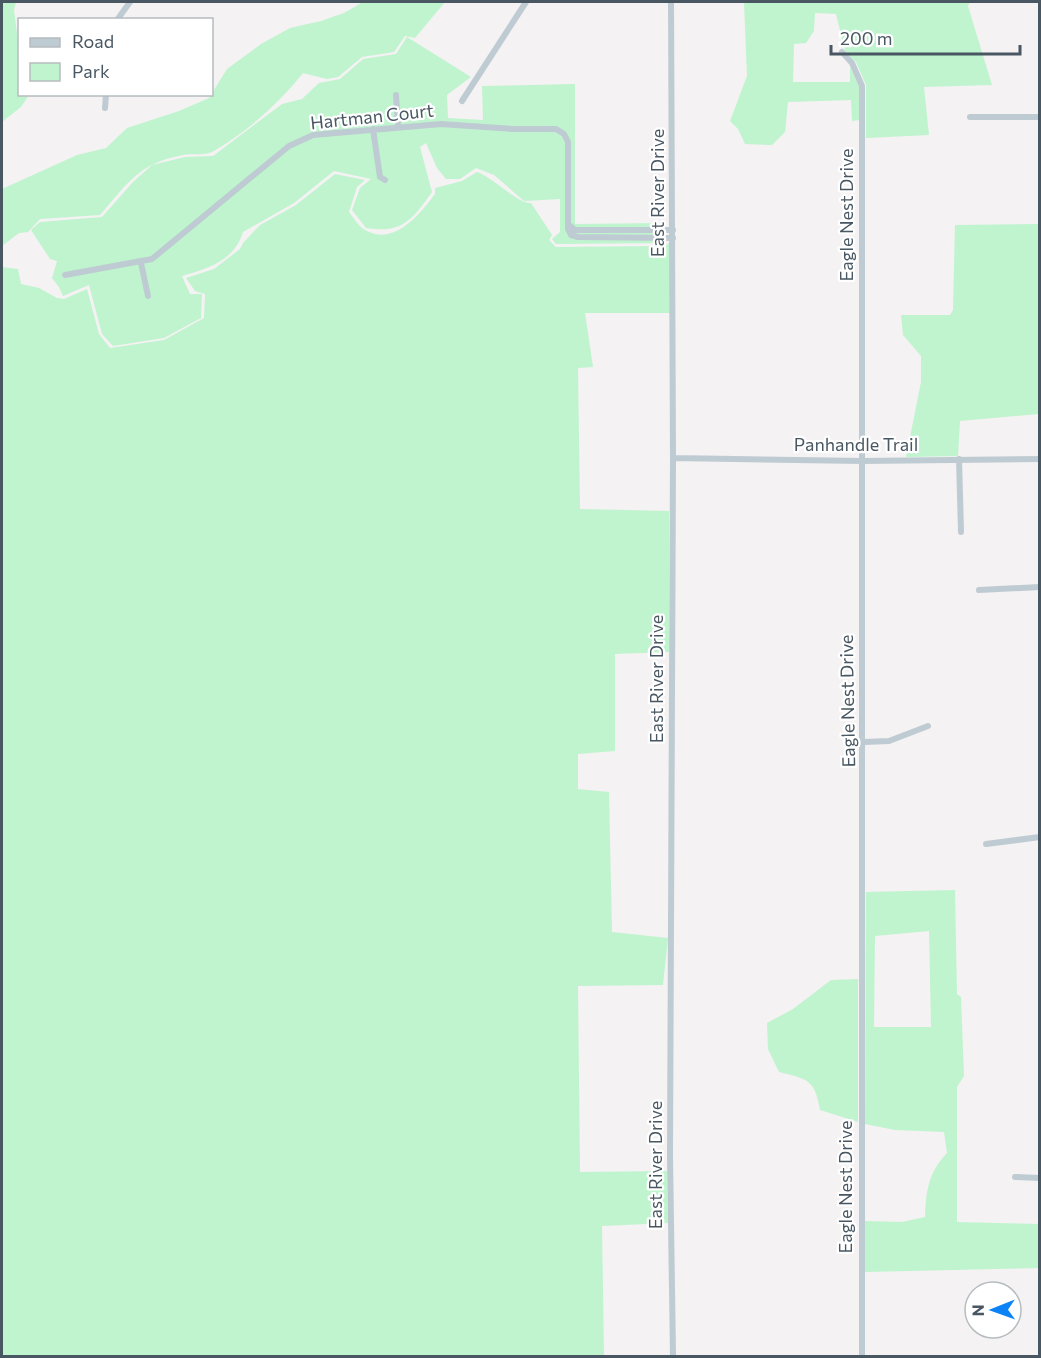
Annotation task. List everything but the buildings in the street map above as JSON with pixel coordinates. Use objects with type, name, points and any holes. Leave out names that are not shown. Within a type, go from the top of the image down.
[{"type":"street","points":[[118,18],[130,2]]},
{"type":"street","points":[[462,101],[525,2]]},
{"type":"street","name":"East River Drive","points":[[671,2],[673,458],[670,818],[673,1356]]},
{"type":"street","name":"Eagle Nest Drive","points":[[842,52],[852,63],[862,86],[864,742],[862,1356]]},
{"type":"street","points":[[396,95],[398,126]]},
{"type":"street","points":[[105,108],[106,96]]},
{"type":"street","points":[[970,117],[1040,117]]},
{"type":"street","name":"Hartman Court","points":[[65,275],[141,263],[160,253],[288,146],[314,135],[398,126],[441,124],[561,131],[568,142],[569,233],[575,237],[673,234]]},
{"type":"street","points":[[373,129],[378,168],[381,177],[385,180]]},
{"type":"street","points":[[141,263],[148,296]]},
{"type":"street","name":"Panhandle Trail","points":[[673,458],[862,461],[1040,459]]},
{"type":"street","points":[[959,459],[961,532]]},
{"type":"street","points":[[979,590],[1040,587]]},
{"type":"street","points":[[864,742],[889,741],[928,726]]},
{"type":"street","points":[[986,844],[1040,837]]},
{"type":"street","points":[[1015,1177],[1040,1178]]},
{"type":"green space","points":[[2,2],[16,2],[14,10],[18,41],[18,96],[28,96],[21,107],[2,122]]},
{"type":"green space","points":[[363,2],[445,2],[415,38],[405,36],[394,52],[362,57],[338,77],[327,79],[303,73],[273,106],[239,135],[211,153],[187,154],[155,163],[127,184],[100,215],[40,219],[28,232],[19,233],[2,246],[2,189],[77,155],[106,148],[127,128],[179,111],[213,96],[213,92],[227,69],[261,44],[290,28],[344,13]]},
{"type":"green space","points":[[744,2],[970,2],[968,6],[992,85],[924,87],[929,135],[866,138],[866,85],[856,62],[845,51],[836,14],[815,13],[814,31],[806,43],[794,44],[793,82],[850,82],[850,67],[859,86],[859,120],[852,121],[851,100],[788,102],[785,132],[772,145],[745,144],[738,129],[730,121],[747,76]]},
{"type":"green space","points":[[407,37],[471,77],[447,95],[448,118],[483,120],[482,86],[575,84],[575,224],[666,223],[666,243],[556,244],[552,239],[560,232],[560,199],[524,201],[494,175],[476,168],[460,179],[446,179],[437,168],[426,143],[420,147],[432,192],[405,223],[389,229],[366,228],[352,210],[360,188],[371,179],[334,171],[294,203],[243,232],[239,242],[227,257],[202,270],[182,276],[190,294],[202,294],[201,318],[164,338],[113,346],[102,334],[89,285],[63,296],[52,278],[57,261],[50,259],[31,230],[40,222],[102,217],[133,182],[152,165],[185,157],[213,156],[282,104],[302,99],[319,83],[340,79],[363,59],[396,54]]},
{"type":"green space","points":[[477,172],[519,199],[531,203],[552,235],[549,240],[556,247],[666,246],[670,242],[670,313],[585,313],[593,367],[578,368],[580,509],[669,511],[669,652],[615,654],[615,751],[578,754],[578,789],[609,792],[612,932],[668,938],[663,985],[578,986],[580,1172],[667,1171],[668,1223],[602,1226],[604,1356],[2,1356],[2,267],[18,269],[21,284],[39,288],[57,298],[64,299],[87,289],[99,334],[110,348],[164,340],[204,318],[205,294],[195,291],[186,278],[214,269],[240,249],[260,225],[296,205],[335,174],[365,180],[357,187],[349,212],[365,230],[376,234],[386,234],[396,231],[414,219],[435,194],[435,188],[462,181]]},
{"type":"green space","points":[[1039,224],[1039,414],[960,421],[958,456],[906,457],[921,382],[921,356],[903,335],[901,315],[950,315],[953,310],[955,225]]},
{"type":"green space","points":[[955,890],[957,994],[961,997],[964,1076],[957,1087],[957,1222],[1039,1224],[1039,1268],[865,1272],[865,1221],[902,1222],[925,1217],[929,1183],[947,1153],[944,1132],[895,1130],[865,1124],[866,892]],"holes":[[[929,931],[931,1027],[874,1027],[875,936]]]},
{"type":"green space","points":[[858,979],[858,1122],[820,1110],[815,1092],[808,1082],[779,1072],[768,1049],[767,1023],[793,1009],[831,980]]}]
